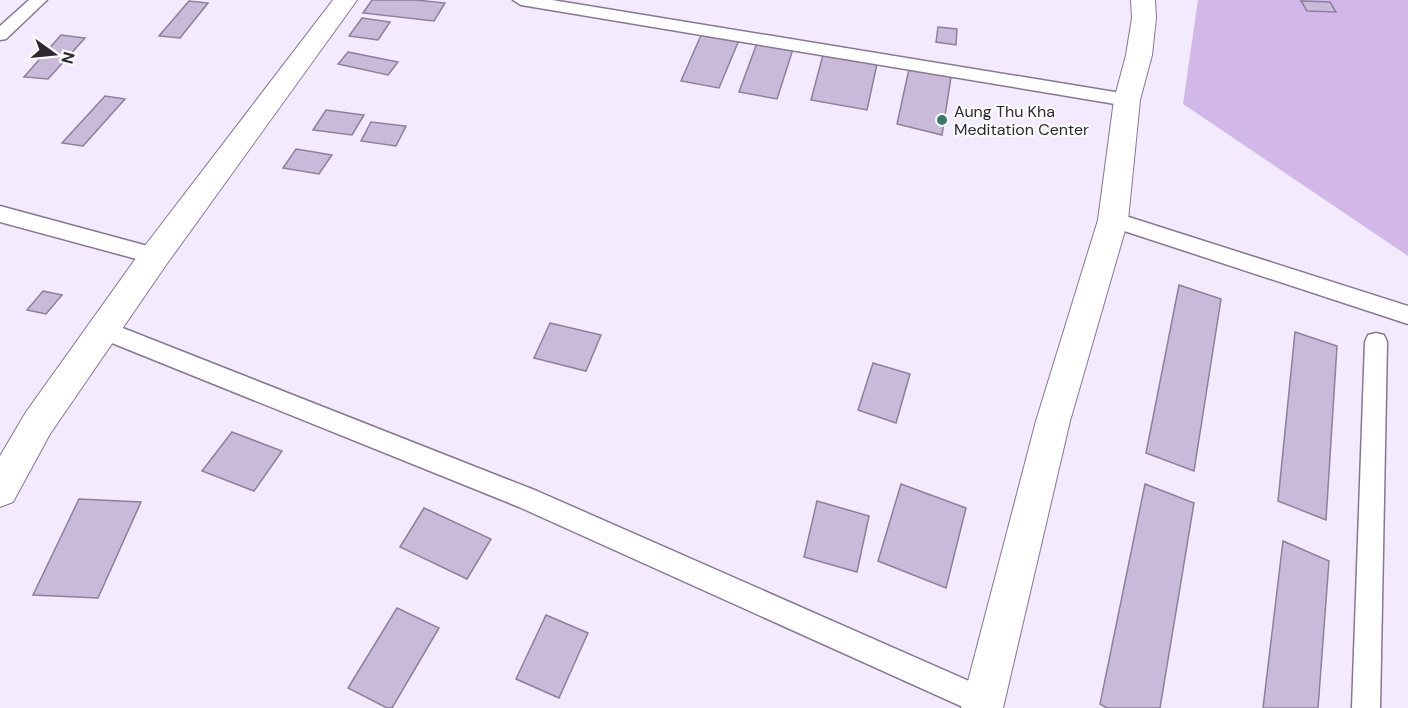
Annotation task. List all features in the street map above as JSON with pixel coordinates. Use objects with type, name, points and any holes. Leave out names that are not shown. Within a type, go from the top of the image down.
[{"type":"street","points":[[0,35],[39,0]]},
{"type":"street","points":[[0,490],[38,423],[155,256],[345,0]]},
{"type":"street","points":[[521,0],[1127,100]]},
{"type":"street","points":[[105,330],[528,500],[983,705],[1053,421],[1113,220],[1127,100],[1139,55],[1144,18],[1143,0]]},
{"type":"street","points":[[0,214],[155,256]]},
{"type":"street","points":[[1113,220],[1408,315]]},
{"type":"street","points":[[1366,708],[1376,342]]},
{"type":"shaded area","points":[[1198,0],[1408,0],[1408,256],[1183,104]]},
{"type":"building","points":[[372,0],[416,0],[445,3],[434,21],[363,13]]},
{"type":"building","points":[[189,1],[208,3],[180,38],[159,36]]},
{"type":"building","points":[[1301,1],[1330,2],[1336,12],[1307,11]]},
{"type":"building","points":[[362,18],[390,22],[378,40],[349,36]]},
{"type":"building","points":[[938,27],[957,29],[956,45],[936,42]]},
{"type":"building","points":[[702,33],[739,40],[719,88],[681,81]]},
{"type":"building","points":[[61,35],[85,38],[48,79],[24,77]]},
{"type":"building","points":[[757,43],[793,49],[777,99],[739,92]]},
{"type":"building","points":[[348,52],[398,62],[388,75],[338,64]]},
{"type":"building","points":[[823,55],[877,64],[867,110],[811,100]]},
{"type":"building","points":[[909,69],[951,77],[942,135],[897,124]]},
{"type":"building","points":[[105,96],[125,99],[83,146],[62,143]]},
{"type":"building","points":[[326,110],[364,115],[352,135],[313,130]]},
{"type":"building","points":[[371,122],[406,126],[396,146],[361,141]]},
{"type":"building","points":[[296,149],[332,155],[319,174],[283,168]]},
{"type":"building","points":[[1179,285],[1221,299],[1194,471],[1146,453]]},
{"type":"building","points":[[43,291],[62,295],[46,314],[27,310]]},
{"type":"building","points":[[550,323],[601,335],[586,371],[534,358]]},
{"type":"building","points":[[1295,332],[1337,346],[1326,520],[1278,501]]},
{"type":"building","points":[[873,363],[910,374],[896,423],[858,410]]},
{"type":"building","points":[[232,432],[282,451],[254,491],[202,471]]},
{"type":"building","points":[[901,484],[966,508],[946,588],[878,561]]},
{"type":"building","points":[[1145,484],[1194,503],[1160,708],[1107,708],[1100,704]]},
{"type":"building","points":[[79,499],[141,502],[98,598],[33,595]]},
{"type":"building","points":[[817,501],[869,516],[857,572],[804,557]]},
{"type":"building","points":[[424,508],[491,539],[467,579],[400,547]]},
{"type":"building","points":[[1283,541],[1329,561],[1318,708],[1263,708]]},
{"type":"building","points":[[397,608],[439,628],[392,708],[387,708],[348,688]]},
{"type":"building","points":[[546,615],[588,633],[559,698],[516,679]]},
{"type":"place","name":"Aung Thu Kha Meditation Center","points":[[942,120]]}]
